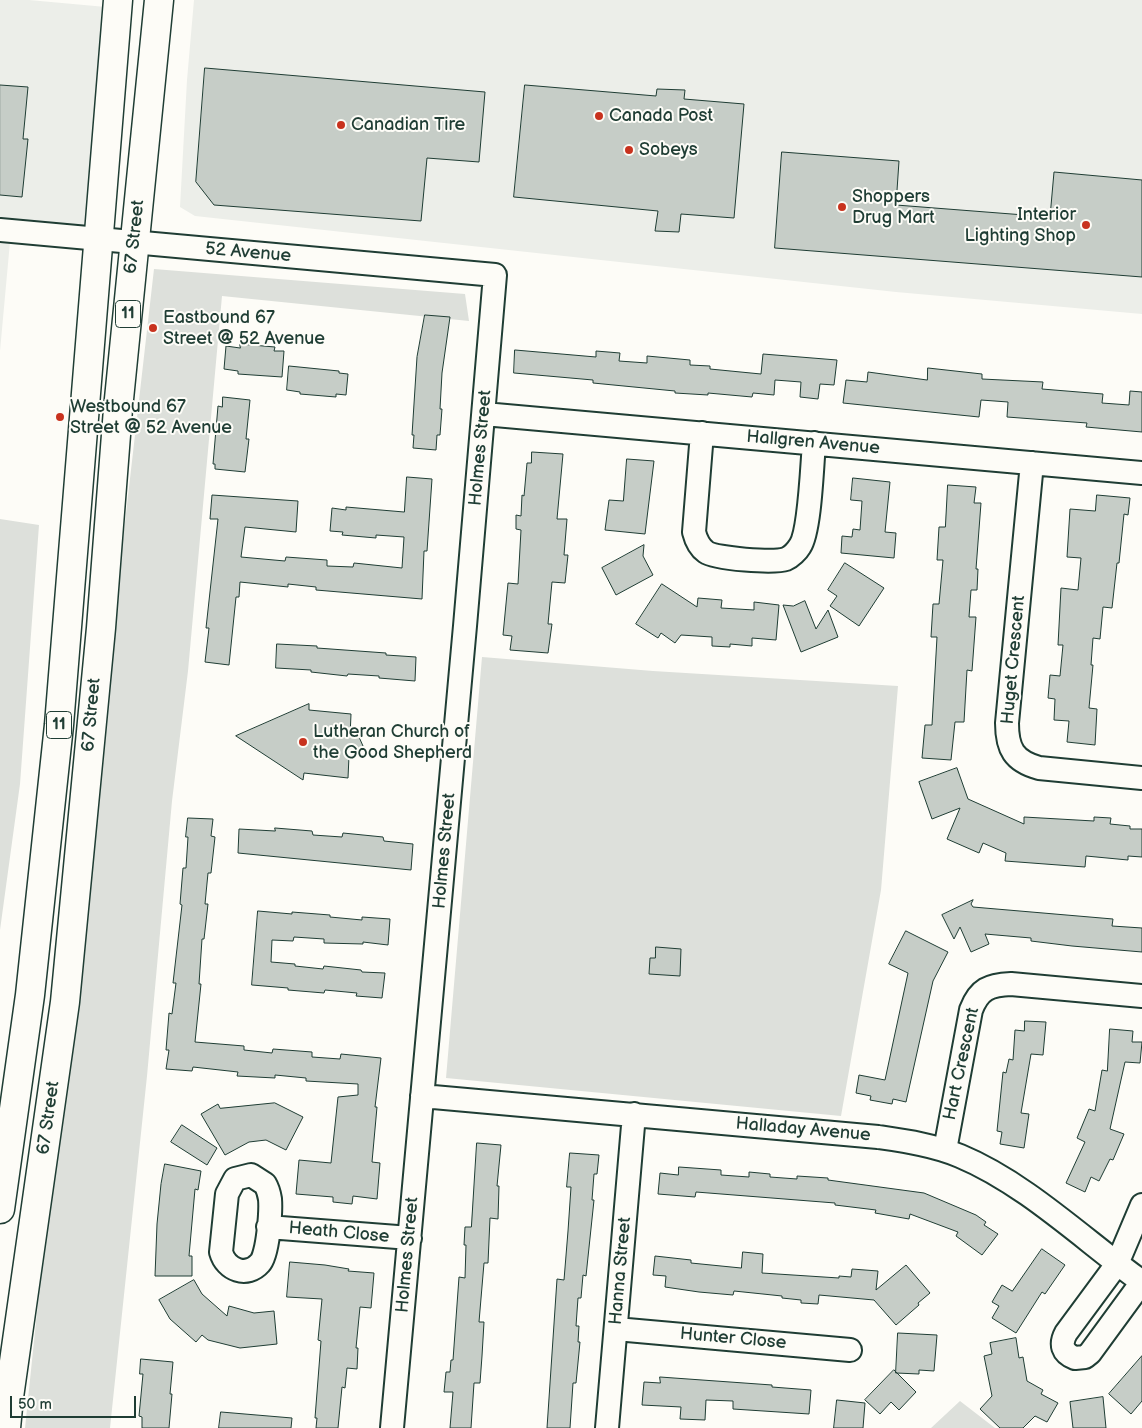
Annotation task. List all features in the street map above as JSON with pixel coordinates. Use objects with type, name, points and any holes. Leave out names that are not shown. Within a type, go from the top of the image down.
[{"type":"main road","name":"67 Street","points":[[0,1209],[30,995],[59,725],[75,509],[118,0]]},
{"type":"main road","name":"67 Street","points":[[6,1428],[65,1002],[101,628],[118,409],[159,0]]},
{"type":"street","name":"52 Avenue","points":[[0,230],[495,275]]},
{"type":"street","name":"Holmes Street","points":[[392,1428],[495,275]]},
{"type":"street","name":"Hallgren Avenue","points":[[484,414],[1142,473]]},
{"type":"street","points":[[702,433],[694,532],[696,540],[706,552],[723,557],[780,560],[792,556],[801,546],[806,526],[814,443]]},
{"type":"street","name":"Huget Crescent","points":[[1032,463],[1007,724],[1009,742],[1019,760],[1033,766],[1142,778]]},
{"type":"street","name":"Hart Crescent","points":[[945,1150],[971,1010],[979,994],[993,986],[1011,984],[1142,996]]},
{"type":"street","name":"Halladay Avenue","points":[[422,1096],[878,1137],[945,1150],[973,1162],[1012,1183],[1142,1282]]},
{"type":"street","name":"Hanna Street","points":[[607,1428],[634,1114]]},
{"type":"street","points":[[1142,1205],[1117,1264],[1066,1333],[1062,1346],[1069,1356],[1081,1358],[1090,1353],[1142,1282]]},
{"type":"street","name":"Heath Close","points":[[268,1227],[410,1238]]},
{"type":"street","name":"Hunter Close","points":[[616,1329],[850,1350]]},
{"type":"shaded area","points":[[0,0],[29,0],[117,8],[99,239],[11,231],[0,351]]},
{"type":"shaded area","points":[[194,0],[1142,0],[1142,314],[896,292],[195,216],[180,207],[187,80]]},
{"type":"shaded area","points":[[154,269],[465,294],[469,321],[222,296],[188,671],[172,801],[147,1076],[110,1428],[25,1428],[61,1081]]},
{"type":"shaded area","points":[[0,519],[39,525],[20,784],[0,930]]},
{"type":"shaded area","points":[[482,657],[653,671],[898,686],[881,890],[841,1116],[446,1078]]},
{"type":"shaded area","points":[[960,1401],[995,1428],[931,1428]]},
{"type":"building","name":"Canadian Tire","points":[[205,68],[485,92],[479,162],[427,158],[421,221],[214,205],[196,182]]},
{"type":"building","points":[[0,85],[28,87],[23,139],[28,139],[22,197],[0,195]]},
{"type":"building","name":"Sobeys","points":[[525,85],[656,96],[657,89],[685,90],[684,99],[744,104],[734,218],[681,214],[679,232],[655,231],[658,211],[514,197]]},
{"type":"building","points":[[782,152],[899,161],[896,205],[1050,217],[1054,172],[1142,180],[1142,277],[775,248]]},
{"type":"building","points":[[425,315],[450,317],[442,373],[440,435],[437,435],[436,450],[413,448],[414,435],[412,435],[417,357]]},
{"type":"building","points":[[240,344],[275,347],[274,351],[284,351],[282,377],[238,374],[238,371],[224,369],[226,346],[240,348]]},
{"type":"building","points":[[515,350],[596,357],[596,351],[620,353],[619,361],[647,363],[647,356],[690,360],[690,365],[710,366],[710,369],[761,374],[763,354],[837,360],[834,385],[820,384],[818,399],[800,397],[801,382],[775,380],[774,395],[753,393],[752,397],[708,393],[708,395],[675,393],[675,391],[593,383],[593,380],[514,373]]},
{"type":"building","points":[[289,366],[339,371],[339,373],[348,374],[346,395],[336,394],[336,397],[300,394],[300,392],[287,390]]},
{"type":"building","points":[[928,368],[982,374],[982,379],[1043,382],[1042,389],[1103,394],[1102,403],[1129,405],[1130,391],[1142,392],[1142,432],[1086,427],[1087,423],[1007,417],[1008,402],[981,400],[979,417],[843,403],[846,380],[867,382],[868,372],[927,380]]},
{"type":"building","points":[[223,397],[250,400],[246,439],[249,439],[245,472],[215,469],[215,464],[213,464],[218,406],[222,407]]},
{"type":"building","points":[[532,452],[563,454],[557,519],[567,519],[564,555],[568,555],[565,583],[552,582],[548,624],[552,624],[548,653],[510,650],[512,636],[503,635],[508,583],[518,584],[521,530],[516,529],[516,515],[521,516],[527,463],[531,463]]},
{"type":"building","points":[[627,459],[654,461],[645,534],[605,530],[609,500],[623,501]]},
{"type":"building","points":[[407,477],[432,479],[427,551],[424,551],[422,599],[316,590],[316,587],[288,584],[288,587],[240,582],[239,597],[236,597],[229,665],[205,662],[209,628],[206,628],[218,519],[210,519],[212,495],[298,501],[296,532],[245,527],[241,557],[285,561],[286,557],[327,560],[327,566],[353,567],[354,563],[402,568],[404,537],[376,535],[376,538],[342,535],[343,532],[330,531],[332,508],[346,510],[346,507],[404,512]]},
{"type":"building","points":[[853,478],[890,482],[885,532],[896,533],[894,558],[841,553],[842,536],[852,537],[853,529],[860,530],[862,501],[851,500]]},
{"type":"building","points":[[948,485],[976,487],[974,503],[981,503],[976,569],[978,569],[977,590],[971,590],[969,617],[976,617],[972,671],[967,670],[964,722],[955,722],[951,760],[922,758],[925,725],[932,725],[937,637],[931,637],[933,604],[939,604],[943,560],[937,560],[939,527],[945,527]]},
{"type":"building","points":[[1097,495],[1130,498],[1128,515],[1124,514],[1112,608],[1103,607],[1100,639],[1093,638],[1091,665],[1093,665],[1089,708],[1097,709],[1095,745],[1067,742],[1069,721],[1054,720],[1055,699],[1048,698],[1050,675],[1060,676],[1063,645],[1058,645],[1061,588],[1078,590],[1081,558],[1067,557],[1070,509],[1095,511]]},
{"type":"building","points":[[644,545],[643,556],[653,575],[616,595],[602,568]]},
{"type":"building","points":[[845,563],[884,588],[859,626],[830,606],[837,596],[828,590]]},
{"type":"building","points":[[662,584],[697,607],[698,598],[722,600],[721,608],[754,610],[754,602],[779,605],[776,640],[752,638],[752,646],[730,644],[730,647],[712,646],[712,637],[681,635],[675,643],[661,633],[658,638],[636,624]]},
{"type":"building","points":[[805,601],[816,629],[828,610],[838,637],[801,652],[783,605],[793,606]]},
{"type":"building","points":[[277,644],[317,646],[317,648],[416,657],[415,681],[379,678],[379,676],[348,674],[347,676],[311,672],[311,670],[276,668]]},
{"type":"building","name":"Lutheran Church of the Good Shepherd","points":[[309,704],[309,710],[351,714],[350,737],[359,737],[363,746],[357,756],[349,756],[348,778],[304,773],[303,780],[236,736]]},
{"type":"building","points":[[957,768],[968,799],[1024,824],[1024,817],[1094,821],[1094,817],[1111,818],[1110,824],[1130,826],[1130,829],[1142,829],[1142,857],[1128,856],[1128,860],[1086,856],[1085,867],[1005,861],[1006,853],[983,843],[979,853],[947,839],[960,808],[932,819],[919,782]]},
{"type":"building","points":[[188,818],[213,819],[211,836],[215,837],[211,873],[208,873],[205,904],[208,904],[204,939],[202,939],[199,984],[201,984],[195,1042],[244,1046],[244,1050],[272,1053],[273,1049],[312,1052],[312,1057],[340,1059],[341,1054],[381,1058],[375,1107],[377,1107],[372,1162],[380,1163],[377,1199],[353,1196],[352,1204],[333,1202],[333,1197],[296,1194],[299,1160],[331,1163],[338,1097],[358,1095],[358,1084],[306,1081],[306,1078],[275,1075],[275,1078],[237,1076],[238,1072],[193,1067],[192,1071],[166,1069],[169,1050],[166,1050],[169,1013],[172,1014],[176,983],[173,983],[182,905],[180,904],[183,868],[186,868]]},
{"type":"building","points":[[275,828],[312,831],[313,835],[342,837],[343,833],[383,837],[384,841],[413,844],[411,870],[238,853],[239,829],[275,831]]},
{"type":"building","points":[[973,900],[971,904],[973,907],[1113,919],[1112,926],[1142,928],[1142,952],[1072,946],[1031,941],[1031,938],[985,934],[989,944],[971,952],[960,927],[954,939],[942,915]]},
{"type":"building","points":[[258,911],[330,915],[330,917],[362,920],[362,917],[390,919],[388,945],[363,942],[363,944],[324,943],[324,939],[294,937],[293,941],[272,940],[271,962],[323,969],[324,966],[361,970],[362,972],[385,973],[382,998],[356,996],[357,993],[325,990],[324,993],[252,985]]},
{"type":"building","points":[[906,931],[948,952],[933,981],[906,1102],[893,1099],[892,1104],[870,1100],[871,1096],[856,1093],[859,1075],[885,1080],[908,973],[889,964]]},
{"type":"building","points":[[656,947],[681,949],[680,976],[649,974],[650,958],[655,958]]},
{"type":"building","points":[[1025,1021],[1046,1022],[1043,1055],[1031,1054],[1021,1113],[1029,1114],[1024,1148],[1000,1144],[1002,1132],[997,1131],[1003,1072],[1006,1073],[1009,1059],[1013,1060],[1015,1030],[1024,1031]]},
{"type":"building","points":[[1110,1029],[1133,1031],[1132,1042],[1142,1042],[1140,1063],[1125,1062],[1110,1129],[1124,1134],[1113,1160],[1110,1159],[1099,1181],[1091,1177],[1085,1192],[1066,1183],[1085,1142],[1077,1138],[1089,1109],[1095,1111],[1102,1070],[1107,1071]]},
{"type":"building","points":[[275,1103],[303,1117],[286,1150],[266,1140],[249,1142],[225,1155],[201,1114],[218,1104],[220,1108]]},
{"type":"building","points":[[182,1125],[217,1148],[207,1165],[171,1142]]},
{"type":"building","points":[[477,1143],[501,1145],[497,1186],[499,1186],[498,1219],[490,1218],[488,1263],[484,1263],[479,1322],[484,1322],[480,1383],[474,1383],[471,1428],[450,1428],[453,1392],[444,1392],[446,1372],[450,1372],[451,1360],[453,1360],[459,1277],[465,1278],[465,1227],[471,1227]]},
{"type":"building","points":[[570,1153],[599,1155],[597,1174],[594,1174],[592,1200],[594,1200],[586,1276],[583,1275],[581,1298],[578,1298],[576,1326],[579,1326],[578,1342],[580,1342],[576,1383],[573,1383],[570,1428],[547,1428],[557,1279],[564,1280],[571,1187],[567,1187]]},
{"type":"building","points":[[165,1164],[201,1171],[198,1190],[195,1189],[189,1256],[192,1256],[192,1276],[155,1276],[157,1224]]},
{"type":"building","points":[[679,1167],[721,1170],[721,1175],[749,1177],[749,1172],[770,1174],[770,1177],[797,1179],[797,1176],[828,1178],[828,1180],[924,1193],[976,1215],[986,1222],[984,1225],[998,1234],[982,1255],[956,1236],[958,1232],[910,1214],[909,1219],[875,1213],[876,1210],[835,1205],[835,1203],[696,1192],[695,1197],[658,1194],[660,1173],[678,1175]]},
{"type":"building","points":[[1042,1249],[1065,1265],[1045,1294],[1042,1292],[1016,1333],[992,1318],[999,1306],[992,1302],[1002,1285],[1012,1291]]},
{"type":"building","points":[[743,1252],[763,1254],[762,1273],[839,1278],[839,1276],[851,1277],[852,1269],[878,1271],[876,1290],[906,1265],[930,1293],[896,1325],[874,1300],[819,1295],[818,1304],[801,1303],[801,1300],[782,1298],[782,1296],[734,1291],[733,1295],[699,1292],[665,1287],[666,1276],[653,1275],[655,1256],[691,1260],[691,1263],[741,1268]]},
{"type":"building","points":[[290,1262],[325,1265],[349,1269],[348,1271],[374,1273],[371,1308],[360,1307],[356,1348],[358,1348],[357,1369],[347,1368],[345,1388],[342,1387],[338,1428],[316,1428],[317,1418],[315,1418],[321,1341],[318,1340],[322,1299],[287,1297]]},
{"type":"building","points":[[194,1280],[202,1294],[227,1316],[229,1306],[254,1313],[274,1311],[277,1344],[240,1348],[208,1340],[202,1335],[196,1342],[170,1319],[159,1300]]},
{"type":"building","points":[[898,1333],[937,1335],[934,1371],[919,1370],[919,1374],[896,1373]]},
{"type":"building","points":[[1016,1338],[1019,1358],[1023,1357],[1027,1381],[1043,1390],[1041,1394],[1058,1403],[1047,1422],[1035,1416],[1023,1428],[1000,1428],[980,1409],[992,1396],[984,1356],[992,1354],[990,1343]]},
{"type":"building","points":[[1142,1356],[1142,1401],[1131,1414],[1109,1394]]},
{"type":"building","points":[[141,1359],[173,1362],[169,1428],[142,1428],[142,1417],[139,1416],[143,1374],[140,1374]]},
{"type":"building","points":[[894,1370],[916,1392],[899,1410],[891,1402],[880,1414],[865,1400]]},
{"type":"building","points":[[660,1377],[772,1385],[772,1387],[811,1390],[809,1414],[733,1409],[733,1401],[706,1400],[705,1420],[680,1419],[681,1407],[642,1405],[644,1382],[660,1383]]},
{"type":"building","points":[[1103,1397],[1106,1428],[1073,1428],[1070,1402]]},
{"type":"building","points":[[837,1400],[865,1403],[863,1428],[834,1428]]},
{"type":"building","points":[[221,1412],[292,1418],[291,1428],[219,1428]]},
{"type":"place","name":"Canada Post","points":[[599,116]]},
{"type":"place","name":"Canadian Tire","points":[[341,125]]},
{"type":"place","name":"Sobeys","points":[[629,150]]},
{"type":"place","name":"Shoppers Drug Mart","points":[[842,207]]},
{"type":"place","name":"Interior Lighting Shop","points":[[1086,225]]},
{"type":"place","name":"Eastbound 67 Street @ 52 Avenue","points":[[153,328]]},
{"type":"place","name":"Westbound 67 Street @ 52 Avenue","points":[[60,417]]},
{"type":"place","name":"Lutheran Church of the Good Shepherd","points":[[303,742]]}]
